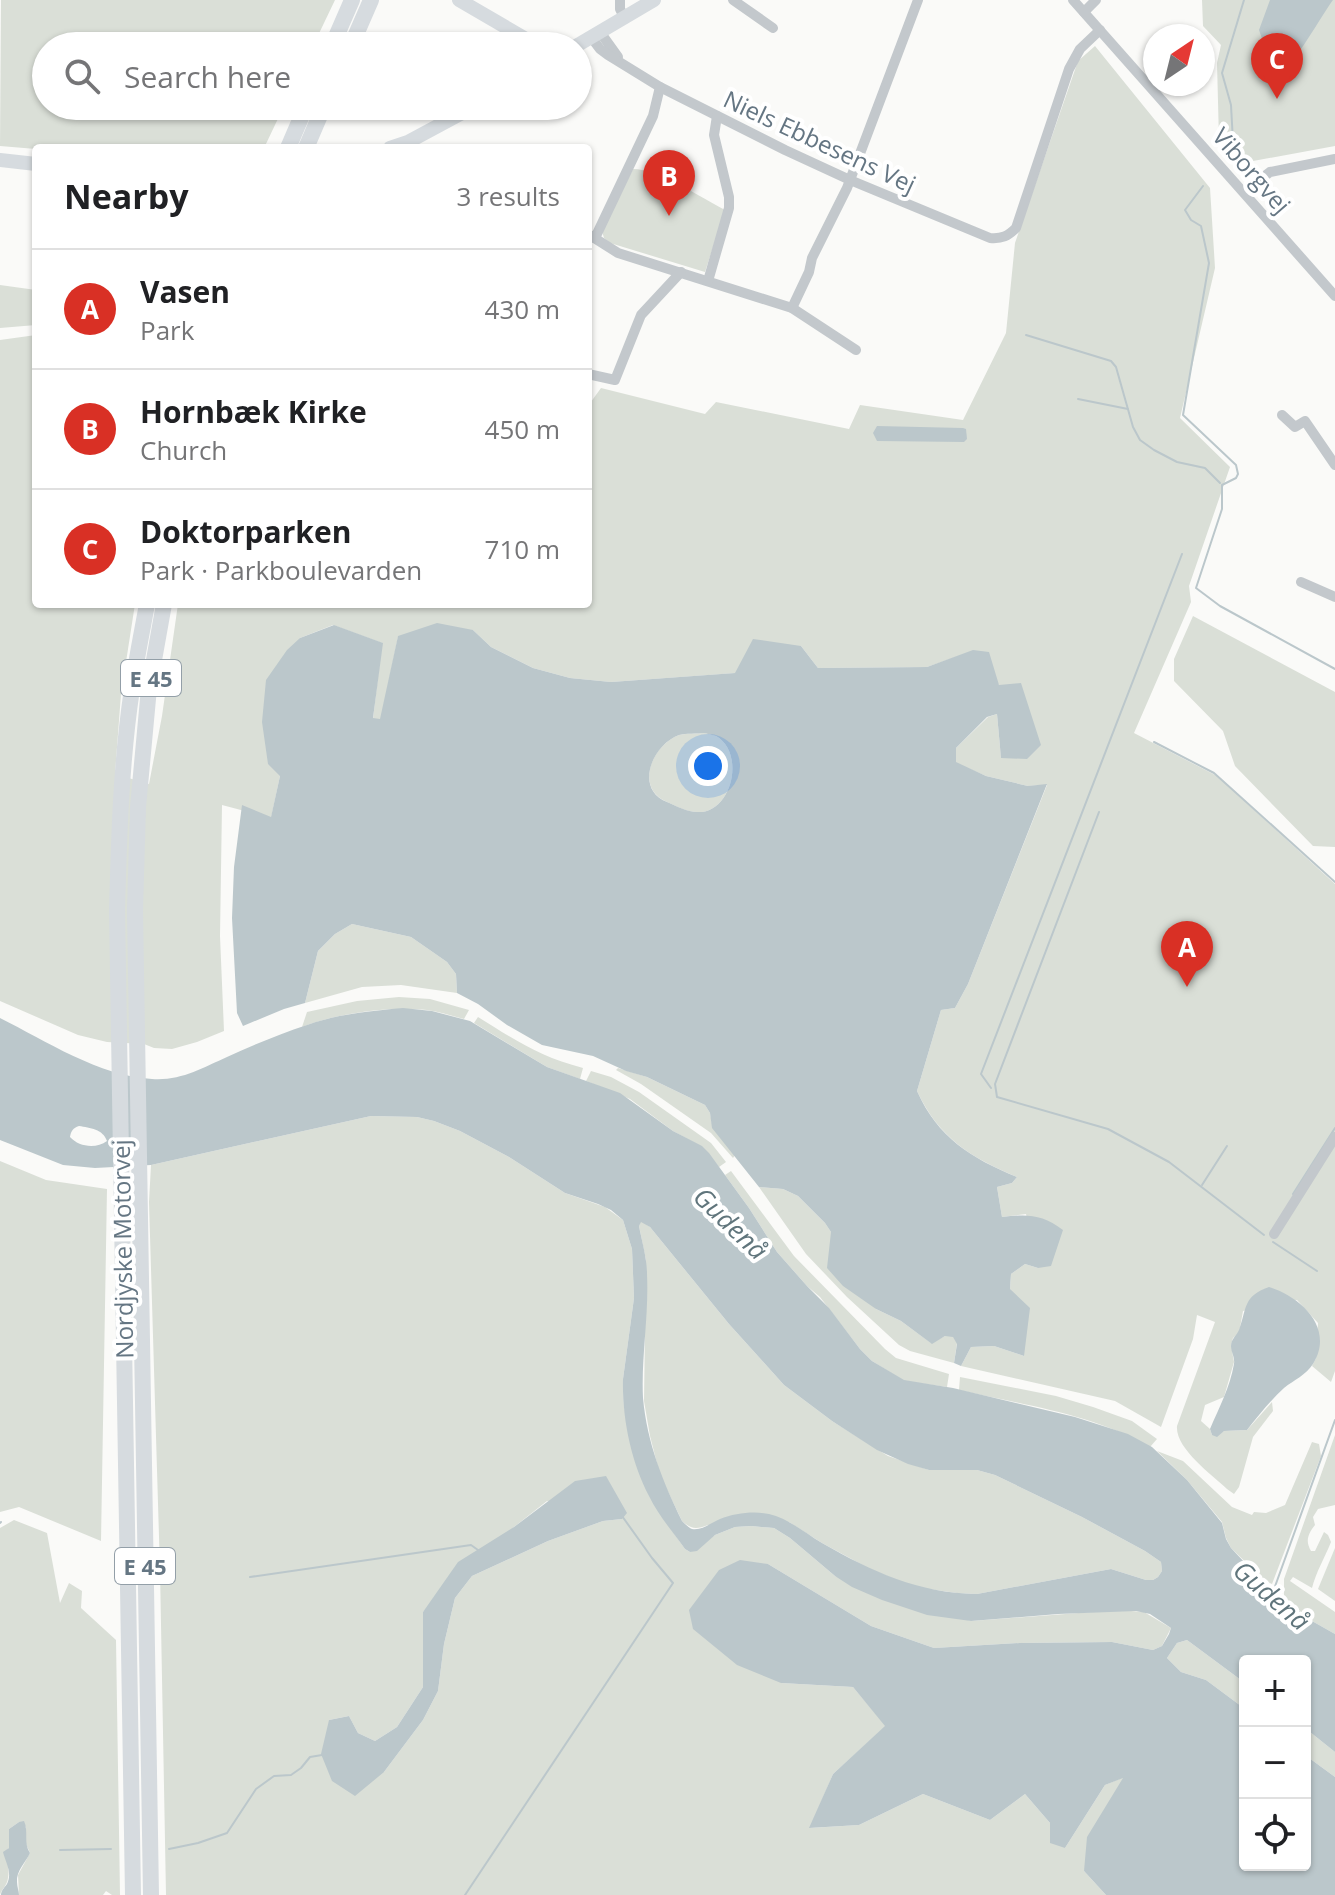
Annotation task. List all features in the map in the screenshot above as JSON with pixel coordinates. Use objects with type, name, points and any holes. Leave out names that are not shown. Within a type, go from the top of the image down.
[{"type":"highway","points":[[338,32],[352,0]]},
{"type":"highway","points":[[357,32],[371,0]]},
{"type":"highway","points":[[290,144],[300,120]]},
{"type":"highway","points":[[308,144],[318,120]]},
{"type":"highway","name":"Nordjyske Motorvej","points":[[133,1895],[117,910],[125,751],[146,608]]},
{"type":"highway","name":"Nordjyske Motorvej","points":[[151,1895],[135,910],[143,752],[149,688],[163,608]]},
{"type":"highway","points":[[125,1895],[128,1606]]},
{"type":"main road","points":[[459,0],[508,32]]},
{"type":"main road","points":[[592,36],[654,0]]},
{"type":"main road","points":[[402,144],[449,120]]},
{"type":"main road","points":[[0,160],[32,164]]},
{"type":"street","points":[[620,0],[624,17]]},
{"type":"street","points":[[733,0],[773,28]]},
{"type":"street","points":[[792,308],[809,272],[812,258],[850,180],[918,0]]},
{"type":"street","name":"Viborgvej","points":[[1073,0],[1335,296]]},
{"type":"street","points":[[1084,12],[1096,0]]},
{"type":"street","name":"Niels Ebbesens Vej","points":[[596,34],[621,62],[660,87],[850,180],[998,239],[1008,236],[1016,228],[1073,58],[1100,30]]},
{"type":"street","points":[[592,234],[653,116],[660,87]]},
{"type":"street","points":[[708,281],[729,208],[714,135],[717,116]]},
{"type":"street","points":[[1244,192],[1270,172],[1335,159]]},
{"type":"street","points":[[592,237],[618,253],[792,308],[856,350]]},
{"type":"street","points":[[592,375],[615,380],[641,315],[681,272]]},
{"type":"street","points":[[1282,415],[1295,427],[1305,421],[1335,465]]},
{"type":"street","points":[[1301,582],[1335,597]]},
{"type":"street","points":[[1274,1234],[1335,1137]]},
{"type":"shaded area","points":[[1,0],[335,0],[320,32],[32,32],[32,120],[277,120],[266,144],[32,144],[32,149],[0,146]]},
{"type":"shaded area","points":[[1202,0],[1335,0],[1335,146],[1242,163],[1219,140],[1217,63],[1221,45],[1215,39],[1215,24],[1203,24]]},
{"type":"shaded area","points":[[1095,46],[1210,188],[1215,268],[1180,418],[1230,467],[1189,586],[1191,602],[1134,733],[1217,776],[1335,884],[1335,1371],[1331,1382],[1312,1366],[1316,1358],[1318,1323],[1297,1300],[1243,1311],[1239,1333],[1231,1345],[1234,1362],[1224,1397],[1205,1405],[1201,1421],[1212,1435],[1247,1430],[1272,1402],[1273,1411],[1253,1437],[1239,1487],[1234,1494],[1188,1452],[1177,1426],[1215,1322],[1197,1315],[1193,1339],[1161,1427],[1115,1401],[961,1366],[971,1347],[994,1346],[1024,1356],[1010,1289],[1011,1274],[1025,1264],[1038,1268],[1026,1214],[1002,1217],[997,1187],[1012,1183],[1017,1177],[985,1162],[946,1134],[917,1091],[941,1010],[955,1008],[968,984],[1047,785],[1028,786],[986,776],[956,763],[956,748],[988,717],[997,714],[1001,758],[999,685],[973,651],[927,667],[818,668],[801,646],[736,673],[611,682],[570,678],[533,668],[491,647],[473,630],[398,637],[381,719],[373,719],[382,643],[333,625],[300,638],[271,818],[222,805],[220,936],[224,1031],[172,1049],[107,1042],[78,1035],[0,1001],[0,340],[32,336],[32,608],[134,608],[121,694],[115,774],[149,784],[177,608],[592,608],[592,400],[601,388],[705,414],[716,402],[849,429],[860,405],[963,420],[1006,333],[1015,243],[1078,61]]},
{"type":"shaded area","points":[[633,169],[667,179],[725,210],[705,272],[610,243],[604,238],[602,231]]},
{"type":"shaded area","points":[[0,285],[32,289],[32,325],[0,328]]},
{"type":"shaded area","points":[[1193,616],[1335,692],[1335,847],[1313,846],[1235,766],[1223,731],[1174,681],[1174,659]]},
{"type":"shaded area","points":[[704,733],[716,736],[725,744],[731,755],[731,781],[719,803],[709,810],[693,812],[657,796],[651,787],[650,767],[669,740],[679,735]]},
{"type":"shaded area","points":[[352,924],[411,937],[447,962],[456,974],[457,993],[401,985],[362,987],[305,1003],[318,951],[335,934]]},
{"type":"shaded area","points":[[399,997],[430,999],[469,1010],[464,1019],[427,1010],[380,1010],[347,1014],[302,1027],[307,1012],[357,1001]]},
{"type":"shaded area","points":[[478,1017],[541,1053],[583,1068],[580,1079],[547,1067],[474,1023]]},
{"type":"shaded area","points":[[616,1070],[647,1077],[705,1105],[713,1128],[735,1155],[733,1158],[711,1133]]},
{"type":"shaded area","points":[[591,1071],[611,1077],[639,1092],[711,1143],[726,1162],[719,1167],[702,1147],[673,1131],[630,1099],[586,1081]]},
{"type":"shaded area","points":[[371,1116],[417,1117],[460,1131],[509,1157],[565,1193],[605,1207],[623,1220],[632,1249],[634,1298],[623,1379],[624,1408],[671,1529],[685,1549],[690,1552],[715,1535],[735,1527],[774,1528],[835,1576],[971,1621],[1118,1610],[1144,1612],[1171,1628],[1162,1646],[1153,1650],[1112,1642],[934,1648],[871,1626],[768,1564],[781,1683],[853,1687],[886,1726],[833,1774],[810,1828],[859,1825],[923,1794],[990,1820],[1025,1794],[1050,1823],[1065,1848],[1105,1785],[1124,1777],[1084,1871],[1106,1895],[166,1895],[149,1202],[151,1165]],"holes":[[[547,1501],[622,1519],[603,1521],[548,1541],[472,1576],[455,1598],[444,1644],[438,1691],[423,1720],[384,1772],[329,1720],[349,1716],[358,1733],[375,1741],[397,1727],[423,1687],[423,1612],[514,1527]]]},
{"type":"shaded area","points":[[0,1161],[46,1180],[107,1189],[101,1541],[19,1507],[0,1512]]},
{"type":"shaded area","points":[[731,1171],[794,1256],[885,1349],[896,1358],[949,1374],[947,1387],[904,1381],[872,1361],[860,1349],[820,1297],[777,1252],[725,1175]]},
{"type":"shaded area","points":[[759,1187],[783,1189],[798,1196],[825,1223],[831,1232],[831,1243],[876,1309],[901,1321],[931,1343],[945,1336],[953,1336],[957,1343],[954,1363],[899,1345],[806,1254]]},
{"type":"shaded area","points":[[640,1222],[650,1227],[729,1324],[784,1385],[832,1421],[888,1456],[929,1470],[977,1470],[995,1475],[1145,1551],[1161,1562],[1162,1571],[1158,1577],[1146,1580],[1111,1569],[977,1594],[957,1593],[921,1588],[870,1569],[789,1522],[698,1528],[686,1524],[660,1475],[644,1401],[646,1260]]},
{"type":"shaded area","points":[[960,1377],[1056,1396],[1093,1407],[1132,1421],[1157,1439],[1150,1447],[1081,1418],[959,1390]]},
{"type":"shaded area","points":[[1335,1435],[1335,1505],[1318,1509],[1308,1541],[1311,1551],[1315,1551],[1324,1532],[1331,1542],[1312,1588],[1293,1577],[1290,1581],[1335,1612],[1335,1634],[1312,1621],[1284,1598],[1284,1579]]},
{"type":"shaded area","points":[[1312,1442],[1319,1444],[1321,1456],[1272,1584],[1231,1548],[1222,1522],[1187,1480],[1157,1451],[1183,1461],[1232,1507],[1252,1515],[1285,1505]]},
{"type":"shaded area","points":[[14,1520],[47,1533],[60,1603],[69,1583],[82,1591],[81,1608],[116,1640],[120,1895],[106,1891],[103,1895],[19,1895],[18,1875],[30,1853],[26,1844],[26,1827],[19,1822],[9,1829],[7,1883],[0,1895],[0,1528]]},
{"type":"shaded area","points":[[1335,1548],[1335,1601],[1318,1589]]},
{"type":"shaded area","points":[[1187,1640],[1239,1679],[1239,1705],[1206,1680],[1181,1672],[1167,1658],[1177,1643]]},
{"type":"shaded area","points":[[1311,1733],[1335,1752],[1335,1777],[1311,1759]]},
{"type":"water","points":[[1270,0],[1333,0],[1297,54],[1280,57],[1267,53],[1259,30]]},
{"type":"water","points":[[877,426],[963,428],[966,429],[967,439],[964,442],[877,441],[873,433]]},
{"type":"water","points":[[437,623],[473,630],[491,647],[533,668],[570,678],[611,682],[735,673],[753,639],[801,646],[818,668],[927,667],[973,650],[989,652],[999,685],[1021,683],[1041,745],[1027,759],[1001,758],[997,714],[987,717],[956,748],[956,762],[986,776],[1028,786],[1047,784],[968,984],[955,1008],[941,1010],[917,1091],[935,1122],[946,1134],[971,1154],[1017,1177],[1012,1183],[997,1187],[1002,1217],[1034,1216],[1063,1230],[1051,1266],[1038,1268],[1025,1264],[1011,1274],[1010,1289],[1030,1308],[1024,1356],[994,1346],[971,1347],[961,1366],[954,1363],[957,1344],[953,1337],[945,1336],[932,1344],[843,1286],[827,1268],[831,1232],[825,1223],[798,1196],[783,1189],[759,1187],[712,1128],[710,1113],[705,1105],[647,1077],[593,1056],[542,1045],[507,1025],[457,993],[456,974],[447,962],[411,937],[352,924],[335,934],[318,951],[305,1003],[243,1026],[237,1013],[232,918],[234,867],[242,805],[271,817],[280,776],[268,764],[262,722],[266,680],[287,650],[300,638],[334,625],[383,643],[373,718],[380,719],[398,636]],"holes":[[[682,734],[716,736],[731,755],[731,781],[719,803],[709,810],[693,812],[657,796],[651,787],[650,767],[669,740]]]},
{"type":"water","name":"Gudenå","points":[[403,1008],[432,1011],[470,1021],[547,1067],[620,1093],[673,1131],[702,1146],[749,1208],[777,1252],[829,1308],[860,1349],[872,1361],[904,1380],[953,1388],[1075,1417],[1128,1434],[1152,1447],[1187,1480],[1222,1523],[1231,1548],[1247,1565],[1312,1621],[1335,1634],[1335,1752],[1311,1733],[1311,1655],[1239,1655],[1239,1679],[1187,1640],[1177,1643],[1167,1658],[1181,1672],[1206,1680],[1239,1705],[1239,1871],[1311,1871],[1311,1759],[1335,1777],[1335,1895],[1106,1895],[1084,1871],[1087,1837],[1123,1778],[1105,1785],[1065,1848],[1050,1843],[1050,1823],[1025,1794],[990,1820],[923,1794],[859,1825],[809,1828],[833,1774],[885,1726],[853,1687],[781,1683],[737,1665],[693,1629],[689,1610],[719,1570],[740,1560],[768,1564],[871,1626],[934,1648],[1112,1642],[1153,1650],[1162,1646],[1171,1628],[1150,1614],[1136,1611],[971,1621],[927,1615],[852,1587],[774,1528],[735,1527],[715,1535],[697,1551],[685,1549],[649,1496],[629,1439],[623,1379],[634,1298],[632,1249],[623,1220],[611,1210],[565,1193],[509,1157],[460,1131],[417,1117],[371,1116],[151,1165],[95,1168],[63,1165],[0,1140],[0,1018],[93,1064],[132,1076],[163,1079],[191,1073],[318,1021]],"holes":[[[79,1126],[92,1128],[107,1141],[93,1146],[83,1145],[70,1137]],[[641,1222],[650,1227],[729,1324],[784,1385],[832,1421],[877,1450],[908,1464],[929,1470],[977,1470],[995,1475],[1145,1551],[1161,1562],[1162,1571],[1158,1577],[1146,1580],[1111,1569],[977,1594],[955,1593],[915,1585],[878,1572],[822,1543],[790,1522],[769,1514],[738,1514],[699,1529],[690,1528],[682,1521],[662,1477],[645,1415],[643,1383],[647,1274],[639,1226]]]},
{"type":"water","points":[[1269,1287],[1292,1298],[1311,1316],[1320,1338],[1319,1351],[1310,1368],[1284,1388],[1247,1430],[1224,1431],[1217,1437],[1212,1435],[1210,1429],[1232,1373],[1232,1341],[1250,1299]]},
{"type":"water","points":[[606,1476],[627,1513],[622,1519],[603,1521],[548,1541],[472,1576],[455,1598],[444,1644],[438,1691],[423,1720],[384,1772],[355,1796],[332,1781],[321,1754],[329,1720],[349,1716],[358,1733],[375,1741],[397,1727],[423,1687],[423,1612],[458,1562],[514,1527],[575,1481]]},
{"type":"water","points":[[24,1821],[30,1853],[18,1874],[19,1895],[1,1895],[9,1876],[3,1852],[9,1848],[9,1829]]},
{"type":"waterway","points":[[1233,142],[1231,105],[1222,73],[1244,0]]},
{"type":"waterway","points":[[1203,186],[1185,210],[1191,220],[1201,226],[1209,263],[1183,415],[1236,465],[1238,474],[1222,485],[1222,509],[1196,588],[1220,606],[1335,669]]},
{"type":"waterway","points":[[1026,335],[1111,361],[1116,367],[1133,427],[1140,440],[1177,462],[1205,468],[1220,483]]},
{"type":"waterway","points":[[1078,399],[1128,409]]},
{"type":"waterway","points":[[991,1088],[981,1074],[1182,554]]},
{"type":"waterway","points":[[1154,742],[1214,773],[1335,882]]},
{"type":"waterway","points":[[1099,812],[995,1084],[997,1097],[1108,1129],[1169,1162],[1264,1235]]},
{"type":"waterway","points":[[1293,1194],[1335,1128]]},
{"type":"waterway","points":[[1202,1185],[1227,1146]]},
{"type":"waterway","points":[[1273,1242],[1317,1271]]},
{"type":"waterway","name":"Gudenå","points":[[1273,1592],[1335,1420]]},
{"type":"waterway","points":[[465,1895],[673,1583],[622,1516]]},
{"type":"waterway","points":[[250,1577],[471,1545],[478,1550]]},
{"type":"waterway","points":[[169,1849],[227,1833],[256,1789],[274,1776],[291,1775],[310,1757],[322,1755]]},
{"type":"waterway","points":[[60,1850],[111,1849]]},
{"type":"place","name":"Doktorparken","points":[[1277,99]]},
{"type":"place","name":"Hornbæk Kirke","points":[[669,216]]},
{"type":"place","name":"Vasen","points":[[1187,987]]}]
